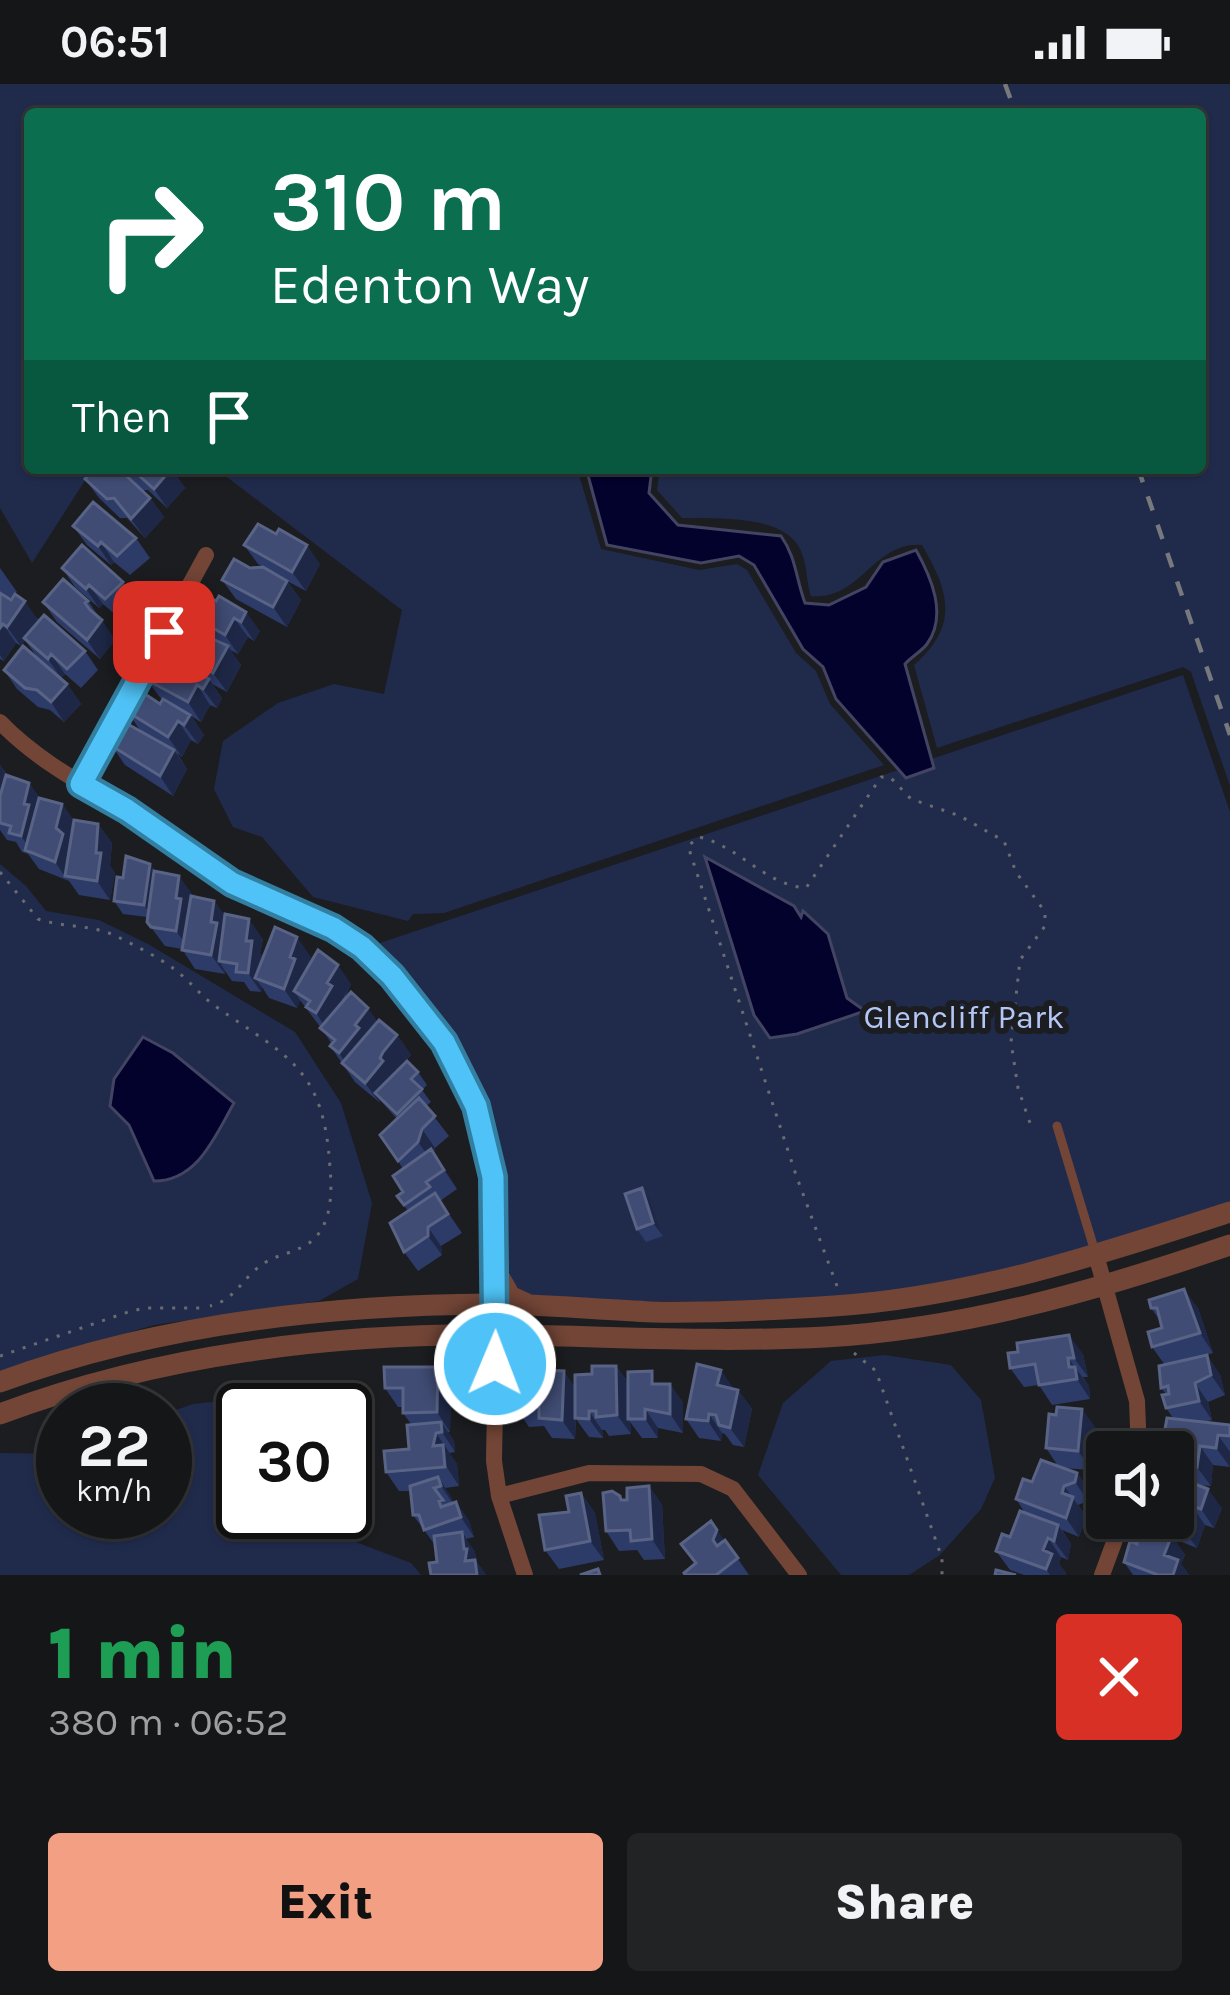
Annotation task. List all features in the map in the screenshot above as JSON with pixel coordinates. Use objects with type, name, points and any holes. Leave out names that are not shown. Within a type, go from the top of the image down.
[{"type":"street","points":[[81,784],[206,555]]},
{"type":"street","points":[[0,722],[81,784],[232,883],[347,937],[411,998],[444,1042],[476,1106],[493,1177],[494,1461],[499,1496],[525,1575]]},
{"type":"street","points":[[496,1271],[510,1296],[533,1306],[685,1311],[838,1306],[988,1283],[1096,1256],[1230,1212]]},
{"type":"street","points":[[495,1364],[507,1343],[530,1336],[731,1341],[846,1335],[993,1315],[1106,1287],[1230,1245]]},
{"type":"street","points":[[1096,1256],[1138,1401],[1139,1431]]},
{"type":"street","points":[[0,1382],[183,1331],[314,1312],[461,1305],[488,1292],[496,1271]]},
{"type":"street","points":[[461,1305],[530,1336]]},
{"type":"street","points":[[0,1414],[189,1361],[317,1343],[462,1336],[533,1306]]},
{"type":"street","points":[[317,1343],[334,1336],[460,1328],[531,1316],[643,1319],[685,1311]]},
{"type":"street","points":[[462,1336],[479,1342],[495,1364]]},
{"type":"street","points":[[499,1496],[589,1474],[701,1474],[733,1489],[799,1575]]},
{"type":"street","points":[[1102,1575],[1115,1539]]},
{"type":"lane","points":[[1058,1126],[1096,1256]]},
{"type":"path","points":[[838,1306],[837,1278],[796,1175],[688,846],[699,837],[720,842],[789,886],[806,887],[881,777],[890,777],[911,800],[960,816],[1004,841],[1016,872],[1045,912],[1045,926],[1020,960],[1011,1042],[1018,1088],[1030,1123]]},
{"type":"path","points":[[0,872],[38,919],[118,937],[172,967],[217,1007],[294,1061],[306,1075],[320,1112],[331,1177],[328,1212],[318,1235],[262,1264],[228,1300],[202,1308],[128,1312],[0,1356]]},
{"type":"path","points":[[846,1335],[854,1353],[876,1371],[942,1558],[942,1575]]},
{"type":"green space","points":[[0,84],[1230,84],[1230,786],[1191,672],[1183,667],[937,748],[914,665],[944,622],[944,594],[922,545],[891,552],[843,590],[811,596],[802,554],[791,538],[764,524],[682,518],[657,490],[659,474],[1206,474],[1206,108],[24,108],[24,474],[89,474],[32,563],[0,508]]},
{"type":"green space","points":[[223,474],[579,474],[601,549],[699,570],[737,564],[747,570],[796,653],[816,671],[830,704],[884,765],[444,913],[413,914],[408,921],[313,897],[262,837],[233,827],[214,789],[223,741],[278,703],[334,684],[384,694],[402,610]]},
{"type":"green space","name":"Glencliff Park","points":[[1183,675],[1230,812],[1230,1204],[982,1276],[880,1293],[682,1302],[535,1299],[521,1291],[508,1267],[506,1192],[478,1087],[426,998],[374,945]]},
{"type":"green space","points":[[0,864],[46,911],[99,920],[295,1032],[341,1103],[372,1203],[358,1279],[319,1301],[154,1325],[0,1371]]},
{"type":"green space","points":[[885,1355],[951,1365],[981,1400],[995,1478],[981,1509],[940,1555],[909,1575],[841,1575],[758,1475],[783,1403],[831,1361]]},
{"type":"green space","points":[[216,1402],[216,1539],[351,1539],[411,1563],[421,1575],[0,1575],[0,1453],[36,1454],[36,1539],[192,1539],[193,1404]]},
{"type":"shaded area","points":[[588,474],[651,474],[649,493],[678,525],[781,536],[805,603],[829,605],[866,587],[883,562],[916,550],[932,584],[936,621],[927,644],[905,664],[934,768],[906,778],[836,699],[823,667],[803,649],[754,565],[739,556],[701,563],[607,545]]},
{"type":"shaded area","points":[[705,857],[794,906],[801,917],[803,911],[828,934],[847,998],[865,1011],[770,1038],[754,1015]]},
{"type":"shaded area","points":[[143,1037],[173,1053],[234,1103],[194,1165],[169,1179],[154,1181],[129,1125],[110,1106],[114,1079]]},
{"type":"building","points":[[90,474],[124,474],[150,498],[131,519],[114,498],[107,499],[85,479]]},
{"type":"building","points":[[137,474],[167,474],[154,489]]},
{"type":"building","points":[[93,502],[136,538],[117,556],[73,526]]},
{"type":"building","points":[[258,524],[276,534],[279,529],[307,545],[292,572],[244,545]]},
{"type":"building","points":[[82,545],[123,582],[105,599],[62,568]]},
{"type":"building","points":[[234,559],[250,568],[263,567],[287,581],[273,607],[222,580]]},
{"type":"building","points":[[63,579],[102,620],[87,640],[43,602]]},
{"type":"building","points":[[197,590],[246,612],[241,622],[234,618],[225,635],[184,611]]},
{"type":"building","points":[[0,593],[11,600],[15,594],[25,601],[7,627],[0,628]]},
{"type":"building","points":[[44,615],[85,651],[67,669],[24,638]]},
{"type":"building","points":[[179,624],[228,646],[213,673],[165,646]]},
{"type":"building","points":[[23,646],[67,684],[51,702],[4,670]]},
{"type":"building","points":[[160,659],[209,679],[203,689],[197,685],[188,702],[147,680]]},
{"type":"building","points":[[142,692],[190,715],[184,725],[178,721],[168,737],[128,712]]},
{"type":"building","points":[[124,722],[174,750],[160,776],[112,746]]},
{"type":"building","points":[[6,775],[29,783],[21,836],[9,833],[11,826],[0,823]]},
{"type":"building","points":[[39,798],[62,804],[56,828],[63,834],[55,862],[25,850]]},
{"type":"building","points":[[74,820],[98,824],[97,881],[65,876]]},
{"type":"building","points":[[126,856],[150,864],[144,905],[114,901]]},
{"type":"building","points":[[154,871],[179,876],[176,931],[147,922]]},
{"type":"building","points":[[191,896],[214,901],[211,922],[217,923],[211,955],[182,950]]},
{"type":"building","points":[[225,914],[249,919],[248,973],[236,972],[237,964],[219,961]]},
{"type":"building","points":[[275,927],[297,937],[284,989],[255,978]]},
{"type":"building","points":[[318,950],[338,965],[316,1013],[306,1007],[310,1001],[294,991]]},
{"type":"building","points":[[351,992],[368,1008],[339,1053],[330,1046],[335,1040],[320,1028]]},
{"type":"building","points":[[379,1020],[397,1035],[365,1083],[342,1063]]},
{"type":"building","points":[[407,1061],[418,1072],[411,1079],[422,1089],[397,1114],[375,1093]]},
{"type":"building","points":[[419,1098],[435,1116],[398,1161],[380,1135]]},
{"type":"building","points":[[431,1149],[444,1170],[404,1205],[397,1196],[403,1192],[393,1176]]},
{"type":"building","points":[[642,1188],[653,1223],[637,1229],[625,1194]]},
{"type":"building","points":[[435,1193],[448,1214],[404,1252],[390,1223]]},
{"type":"building","points":[[1184,1289],[1200,1333],[1152,1347],[1148,1332],[1162,1328],[1157,1308],[1151,1308],[1149,1300]]},
{"type":"building","points":[[1069,1335],[1074,1358],[1068,1358],[1069,1367],[1075,1367],[1077,1379],[1039,1385],[1035,1364],[1010,1368],[1008,1353],[1018,1352],[1017,1343]]},
{"type":"building","points":[[1207,1355],[1211,1375],[1195,1383],[1199,1401],[1166,1408],[1162,1395],[1169,1394],[1168,1386],[1161,1388],[1159,1366]]},
{"type":"building","points":[[697,1364],[721,1370],[717,1385],[738,1390],[730,1428],[719,1425],[716,1415],[709,1414],[708,1421],[686,1419]]},
{"type":"building","points":[[518,1365],[564,1371],[562,1420],[539,1418],[539,1406],[516,1408]]},
{"type":"building","points":[[592,1366],[616,1366],[617,1415],[596,1417],[596,1411],[589,1411],[589,1419],[575,1418],[575,1375],[592,1374]]},
{"type":"building","points":[[384,1367],[438,1367],[437,1412],[403,1413],[403,1388],[385,1388]]},
{"type":"building","points":[[652,1371],[652,1384],[670,1384],[670,1414],[645,1409],[645,1419],[628,1419],[628,1372]]},
{"type":"building","points":[[1057,1407],[1082,1409],[1078,1451],[1046,1448],[1049,1414],[1056,1415]]},
{"type":"building","points":[[1167,1418],[1230,1425],[1230,1436],[1218,1435],[1216,1448],[1200,1446],[1197,1467],[1194,1431],[1165,1431]]},
{"type":"building","points":[[441,1422],[442,1432],[436,1433],[433,1446],[443,1445],[445,1467],[386,1472],[384,1451],[409,1449],[407,1425]]},
{"type":"building","points":[[1041,1460],[1077,1473],[1075,1482],[1064,1486],[1062,1493],[1073,1497],[1066,1518],[1016,1499],[1023,1479],[1032,1482]]},
{"type":"building","points":[[438,1477],[441,1486],[434,1488],[443,1500],[441,1507],[456,1502],[461,1517],[424,1530],[419,1515],[413,1515],[410,1486]]},
{"type":"building","points":[[1194,1484],[1208,1489],[1201,1509],[1194,1507]]},
{"type":"building","points":[[649,1486],[652,1539],[631,1541],[630,1530],[606,1531],[603,1493],[612,1491],[627,1500],[627,1488]]},
{"type":"building","points":[[581,1493],[590,1541],[545,1550],[539,1515],[569,1512],[566,1496]]},
{"type":"building","points":[[1020,1511],[1058,1525],[1054,1541],[1048,1538],[1043,1550],[1052,1554],[1046,1569],[996,1551],[1002,1534],[1010,1537]]},
{"type":"building","points":[[711,1521],[717,1530],[713,1540],[717,1546],[725,1540],[738,1558],[716,1575],[685,1575],[696,1563],[681,1544]]},
{"type":"building","points":[[462,1532],[465,1561],[475,1560],[477,1575],[431,1575],[429,1563],[437,1562],[434,1536]]},
{"type":"building","points":[[1137,1539],[1170,1539],[1164,1555],[1178,1560],[1173,1575],[1158,1575],[1124,1562],[1130,1541],[1137,1544]]},
{"type":"railway","points":[[1005,84],[1014,108]]},
{"type":"railway","points":[[1140,474],[1230,735]]},
{"type":"route","points":[[164,632],[81,784],[232,883],[333,928],[362,947],[422,1011],[463,1074],[487,1142],[496,1208],[495,1364]]}]
